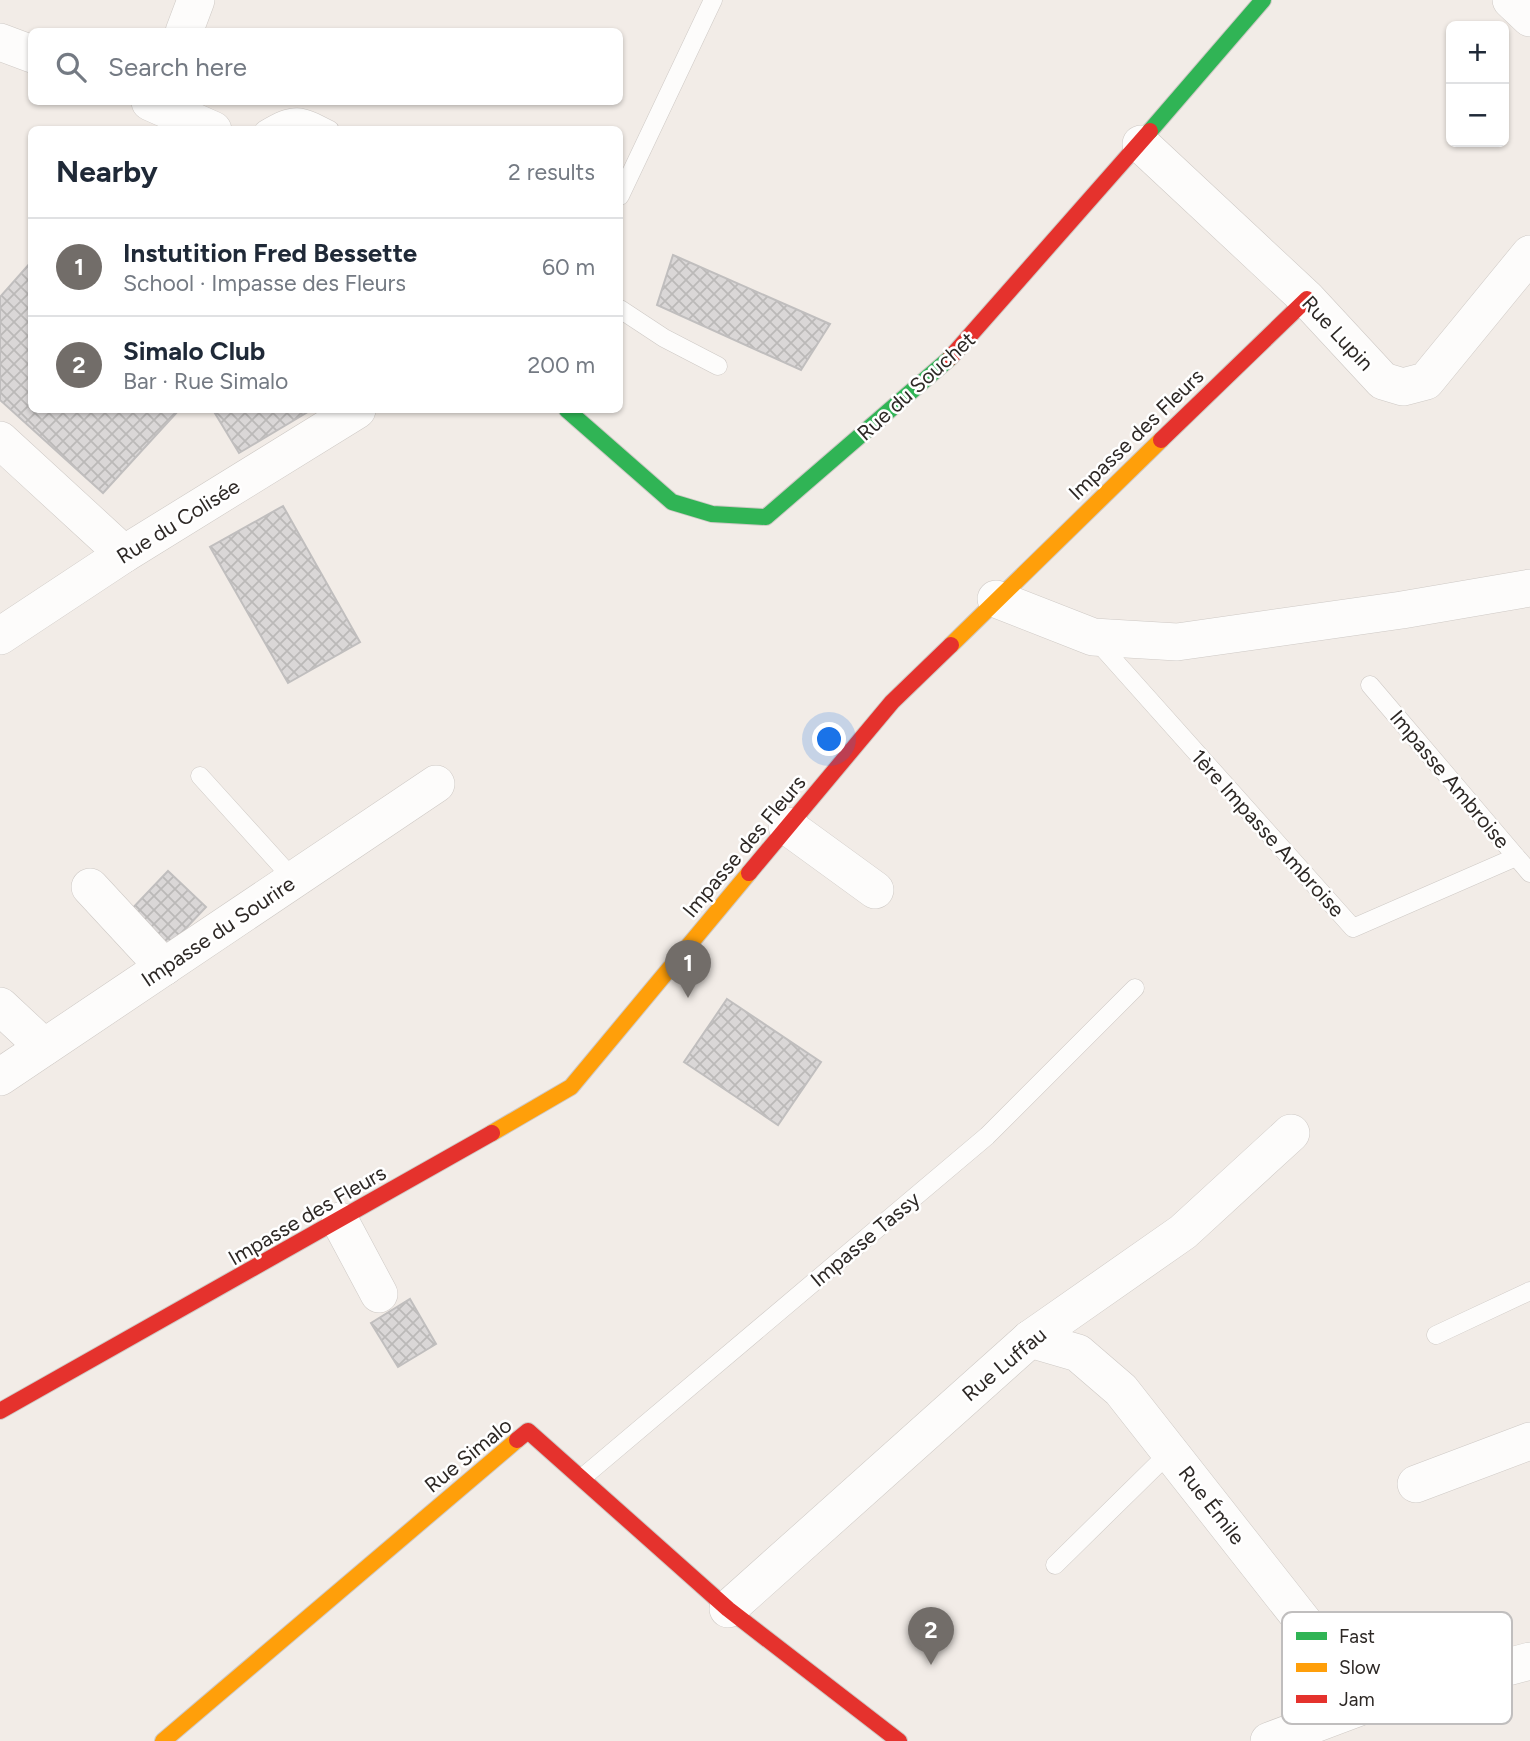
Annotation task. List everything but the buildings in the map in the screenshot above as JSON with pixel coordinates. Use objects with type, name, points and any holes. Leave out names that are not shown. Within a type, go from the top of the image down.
[{"type":"street","points":[[185,28],[195,0]]},
{"type":"street","name":"Rue du Souchet","points":[[569,413],[671,502],[712,514],[766,517],[962,348],[1264,0]]},
{"type":"street","points":[[1511,0],[1530,18]]},
{"type":"street","points":[[0,42],[28,52]]},
{"type":"street","points":[[160,105],[205,126]]},
{"type":"street","name":"Rue Lupin","points":[[1141,144],[1307,299],[1384,381],[1403,387],[1426,381],[1530,254]]},
{"type":"street","name":"Impasse des Fleurs","points":[[0,1412],[340,1221],[571,1087],[892,702],[1307,299]]},
{"type":"street","name":"Rue du Colisée","points":[[0,636],[124,554],[352,413]]},
{"type":"street","points":[[0,440],[124,554]]},
{"type":"street","points":[[996,599],[1093,637],[1177,642],[1402,610],[1530,588]]},
{"type":"street","name":"Impasse du Sourire","points":[[0,1077],[436,784]]},
{"type":"street","points":[[787,826],[875,890]]},
{"type":"street","points":[[90,887],[164,967]]},
{"type":"street","points":[[0,1006],[44,1047]]},
{"type":"street","name":"Rue Luffau","points":[[728,1609],[1030,1339],[1183,1232],[1291,1133]]},
{"type":"street","points":[[340,1221],[379,1294]]},
{"type":"street","name":"Rue Émile","points":[[1030,1339],[1078,1353],[1121,1390],[1296,1612]]},
{"type":"street","name":"Rue Simalo","points":[[163,1741],[528,1430],[728,1609],[899,1741]]},
{"type":"street","points":[[1416,1484],[1530,1441]]},
{"type":"street","points":[[1512,1666],[1530,1661]]},
{"type":"street","points":[[1269,1741],[1314,1724]]},
{"type":"lane","points":[[623,190],[713,0]]},
{"type":"lane","points":[[271,126],[287,116],[305,116],[323,126]]},
{"type":"lane","points":[[623,311],[664,338],[719,366]]},
{"type":"lane","name":"1ère Impasse Ambroise","points":[[1093,637],[1353,928],[1516,858]]},
{"type":"lane","name":"Impasse Ambroise","points":[[1370,685],[1530,873]]},
{"type":"lane","points":[[200,776],[295,881]]},
{"type":"lane","name":"Impasse Tassy","points":[[583,1477],[987,1136],[1135,988]]},
{"type":"lane","points":[[1436,1335],[1530,1291]]},
{"type":"lane","points":[[1055,1565],[1170,1452]]},
{"type":"traffic: fast","points":[[1150,131],[1263,0]]},
{"type":"traffic: fast","points":[[570,413],[672,502],[712,514],[766,517],[950,358]]},
{"type":"traffic: slow","points":[[951,645],[1161,440]]},
{"type":"traffic: slow","points":[[492,1133],[571,1087],[749,873]]},
{"type":"traffic: slow","points":[[163,1741],[517,1440]]},
{"type":"traffic: jam","points":[[950,358],[1150,131]]},
{"type":"traffic: jam","points":[[1161,440],[1307,299]]},
{"type":"traffic: jam","points":[[749,873],[892,702],[951,645]]},
{"type":"traffic: jam","points":[[0,1411],[492,1133]]},
{"type":"traffic: jam","points":[[517,1440],[528,1431],[728,1609],[899,1741]]},
{"type":"place","name":"Instutition Fred Bessette","points":[[688,998]]},
{"type":"place","name":"Simalo Club","points":[[931,1665]]}]
